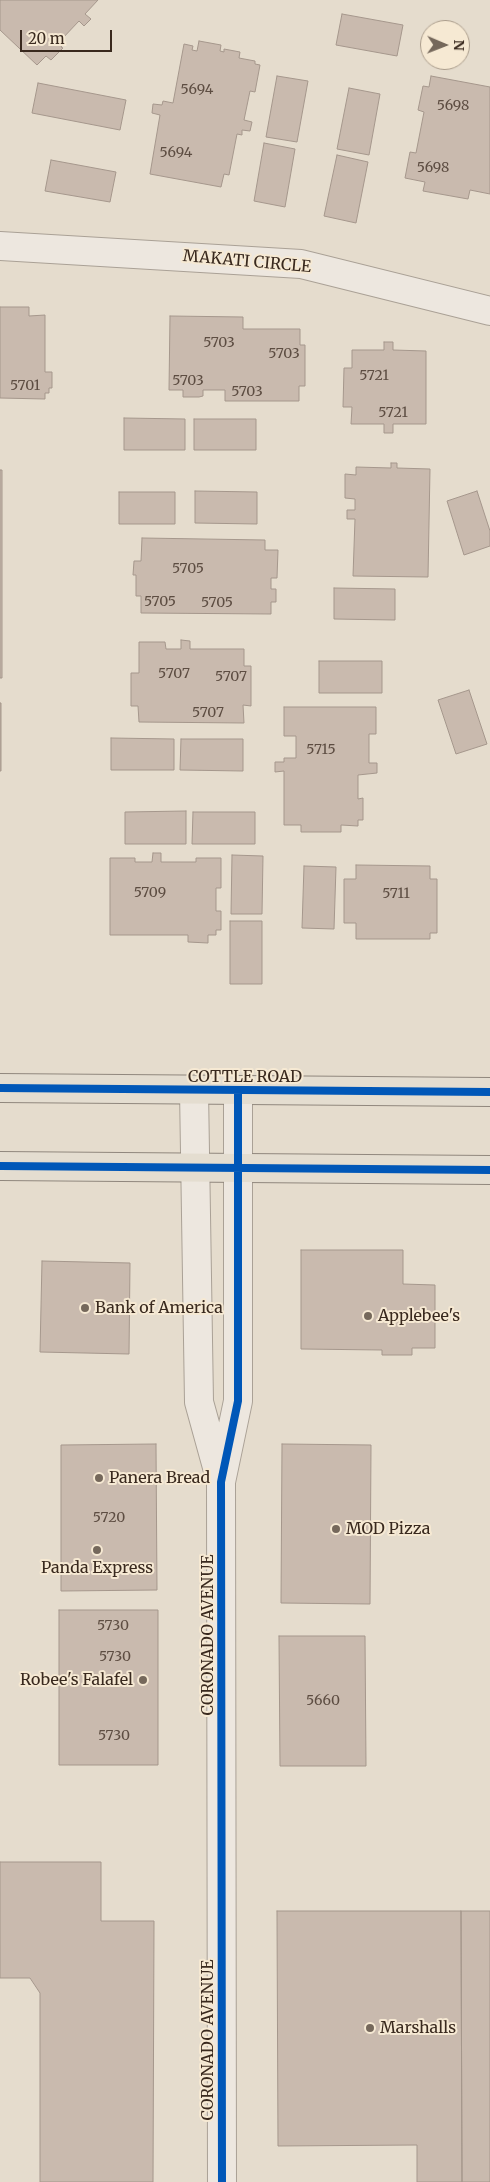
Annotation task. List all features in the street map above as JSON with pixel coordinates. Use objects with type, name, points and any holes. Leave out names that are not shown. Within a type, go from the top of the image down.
[{"type":"main road","name":"COTTLE ROAD","points":[[0,1088],[490,1092]]},
{"type":"main road","points":[[0,1166],[490,1170]]},
{"type":"street","name":"MAKATI CIRCLE","points":[[0,246],[301,264],[490,311]]},
{"type":"street","name":"CORONADO AVENUE","points":[[194,1090],[199,1402],[221,1482]]},
{"type":"street","name":"CORONADO AVENUE","points":[[222,2182],[221,1482],[238,1401],[238,1091]]},
{"type":"building","points":[[0,0],[98,0],[85,14],[91,19],[84,26],[79,21],[61,40],[64,43],[61,47],[63,48],[51,60],[46,56],[37,65],[0,30]]},
{"type":"building","points":[[342,14],[403,25],[397,56],[336,45]]},
{"type":"building","points":[[199,41],[221,45],[220,51],[224,52],[224,49],[240,52],[239,58],[255,61],[255,64],[260,65],[255,92],[250,91],[244,120],[252,122],[250,131],[242,130],[242,135],[237,134],[229,175],[224,174],[221,187],[150,174],[160,115],[152,113],[153,104],[162,105],[163,101],[173,103],[184,44],[193,46],[192,50],[197,51]]},
{"type":"building","points":[[277,76],[308,81],[297,142],[266,137]]},
{"type":"building","points":[[431,76],[490,87],[490,194],[470,190],[468,199],[423,191],[425,182],[405,178],[410,152],[416,153],[424,112],[418,110],[423,86],[429,87]]},
{"type":"building","points":[[38,83],[126,100],[120,130],[32,113]]},
{"type":"building","points":[[349,88],[380,94],[369,155],[337,149]]},
{"type":"building","points":[[264,143],[295,149],[285,207],[254,201]]},
{"type":"building","points":[[337,155],[368,162],[356,223],[324,216]]},
{"type":"building","points":[[51,160],[116,172],[110,202],[45,191]]},
{"type":"building","points":[[0,307],[29,307],[29,316],[45,315],[45,372],[52,372],[52,388],[49,388],[49,393],[45,393],[45,399],[0,398]]},
{"type":"building","points":[[170,316],[243,317],[243,329],[300,329],[300,345],[305,345],[305,386],[299,386],[299,401],[225,401],[225,390],[203,390],[203,396],[183,397],[183,390],[169,390]]},
{"type":"building","points":[[384,342],[393,342],[393,350],[426,351],[426,424],[393,424],[393,433],[384,433],[384,424],[351,424],[352,407],[343,407],[344,368],[352,368],[352,350],[384,350]]},
{"type":"building","points":[[124,418],[185,419],[185,450],[124,450]]},
{"type":"building","points":[[194,419],[256,419],[256,450],[194,450]]},
{"type":"building","points":[[391,463],[397,463],[397,468],[430,469],[428,577],[353,576],[355,519],[347,519],[347,510],[355,510],[355,499],[345,498],[345,474],[356,475],[356,467],[391,468]]},
{"type":"building","points":[[0,470],[2,470],[2,678],[0,678]]},
{"type":"building","points":[[195,491],[257,492],[257,524],[195,523]]},
{"type":"building","points":[[477,491],[490,531],[490,546],[464,555],[447,501]]},
{"type":"building","points":[[119,492],[175,492],[175,524],[119,524]]},
{"type":"building","points":[[142,538],[265,540],[265,550],[278,550],[277,578],[271,578],[271,589],[276,589],[276,602],[271,602],[271,614],[141,613],[141,596],[136,596],[136,575],[133,575],[134,561],[141,561]]},
{"type":"building","points":[[334,588],[395,589],[395,620],[334,619]]},
{"type":"building","points":[[181,640],[190,641],[190,649],[244,649],[244,666],[251,666],[251,706],[243,705],[244,723],[139,722],[138,706],[131,706],[131,673],[139,673],[139,642],[165,642],[166,649],[181,649]]},
{"type":"building","points":[[319,661],[382,661],[382,693],[319,693]]},
{"type":"building","points":[[469,690],[487,744],[456,754],[438,700]]},
{"type":"building","points":[[1,703],[1,771],[0,771]]},
{"type":"building","points":[[284,707],[376,707],[376,734],[369,734],[369,763],[377,763],[377,773],[358,775],[358,799],[363,798],[363,820],[358,820],[358,826],[341,825],[341,832],[301,832],[301,825],[284,825],[284,771],[275,772],[275,762],[284,762],[284,758],[296,758],[296,736],[284,736]]},
{"type":"building","points":[[111,738],[174,739],[174,770],[111,770]]},
{"type":"building","points":[[181,739],[243,739],[243,771],[180,770]]},
{"type":"building","points":[[186,811],[186,844],[125,844],[125,812]]},
{"type":"building","points":[[193,812],[255,812],[255,844],[192,844]]},
{"type":"building","points":[[153,853],[161,853],[161,862],[196,862],[196,858],[221,858],[221,888],[216,888],[216,911],[221,911],[221,930],[216,930],[216,935],[208,935],[208,943],[188,942],[188,935],[110,935],[110,858],[135,858],[135,862],[152,862]]},
{"type":"building","points":[[232,855],[263,856],[262,914],[231,914]]},
{"type":"building","points":[[356,865],[430,866],[430,879],[437,879],[437,933],[430,933],[430,939],[356,939],[356,923],[344,923],[344,879],[356,879]]},
{"type":"building","points":[[304,866],[336,867],[334,929],[302,928]]},
{"type":"building","points":[[230,921],[262,921],[262,984],[230,984]]},
{"type":"building","name":"Applebee's","points":[[301,1250],[403,1250],[403,1284],[435,1285],[435,1348],[412,1348],[412,1355],[382,1355],[382,1350],[301,1349]]},
{"type":"building","name":"Bank of America","points":[[42,1261],[130,1263],[129,1354],[40,1352]]},
{"type":"building","points":[[156,1444],[157,1590],[61,1591],[61,1445]]},
{"type":"building","points":[[282,1444],[371,1445],[370,1604],[281,1603]]},
{"type":"building","points":[[59,1610],[158,1610],[158,1765],[59,1765]]},
{"type":"building","points":[[279,1636],[365,1636],[366,1766],[280,1766]]},
{"type":"building","points":[[0,1862],[101,1862],[101,1921],[154,1921],[153,2182],[40,2182],[40,1993],[30,1978],[0,1978]]},
{"type":"building","name":"Marshalls","points":[[277,1911],[461,1911],[462,2182],[417,2182],[417,2145],[278,2146]]},
{"type":"building","points":[[461,1911],[490,1911],[490,2182],[462,2182]]},
{"type":"cycle path","points":[[0,1088],[490,1092]]},
{"type":"cycle path","points":[[222,2182],[221,1482],[238,1401],[238,1091]]},
{"type":"cycle path","points":[[0,1166],[490,1170]]},
{"type":"place","name":"Bank of America","points":[[85,1308]]},
{"type":"place","name":"Applebee's","points":[[368,1316]]},
{"type":"place","name":"Panera Bread","points":[[99,1478]]},
{"type":"place","name":"MOD Pizza","points":[[336,1529]]},
{"type":"place","name":"Panda Express","points":[[97,1550]]},
{"type":"place","name":"Robee's Falafel","points":[[143,1680]]},
{"type":"place","name":"Marshalls","points":[[370,2028]]}]
